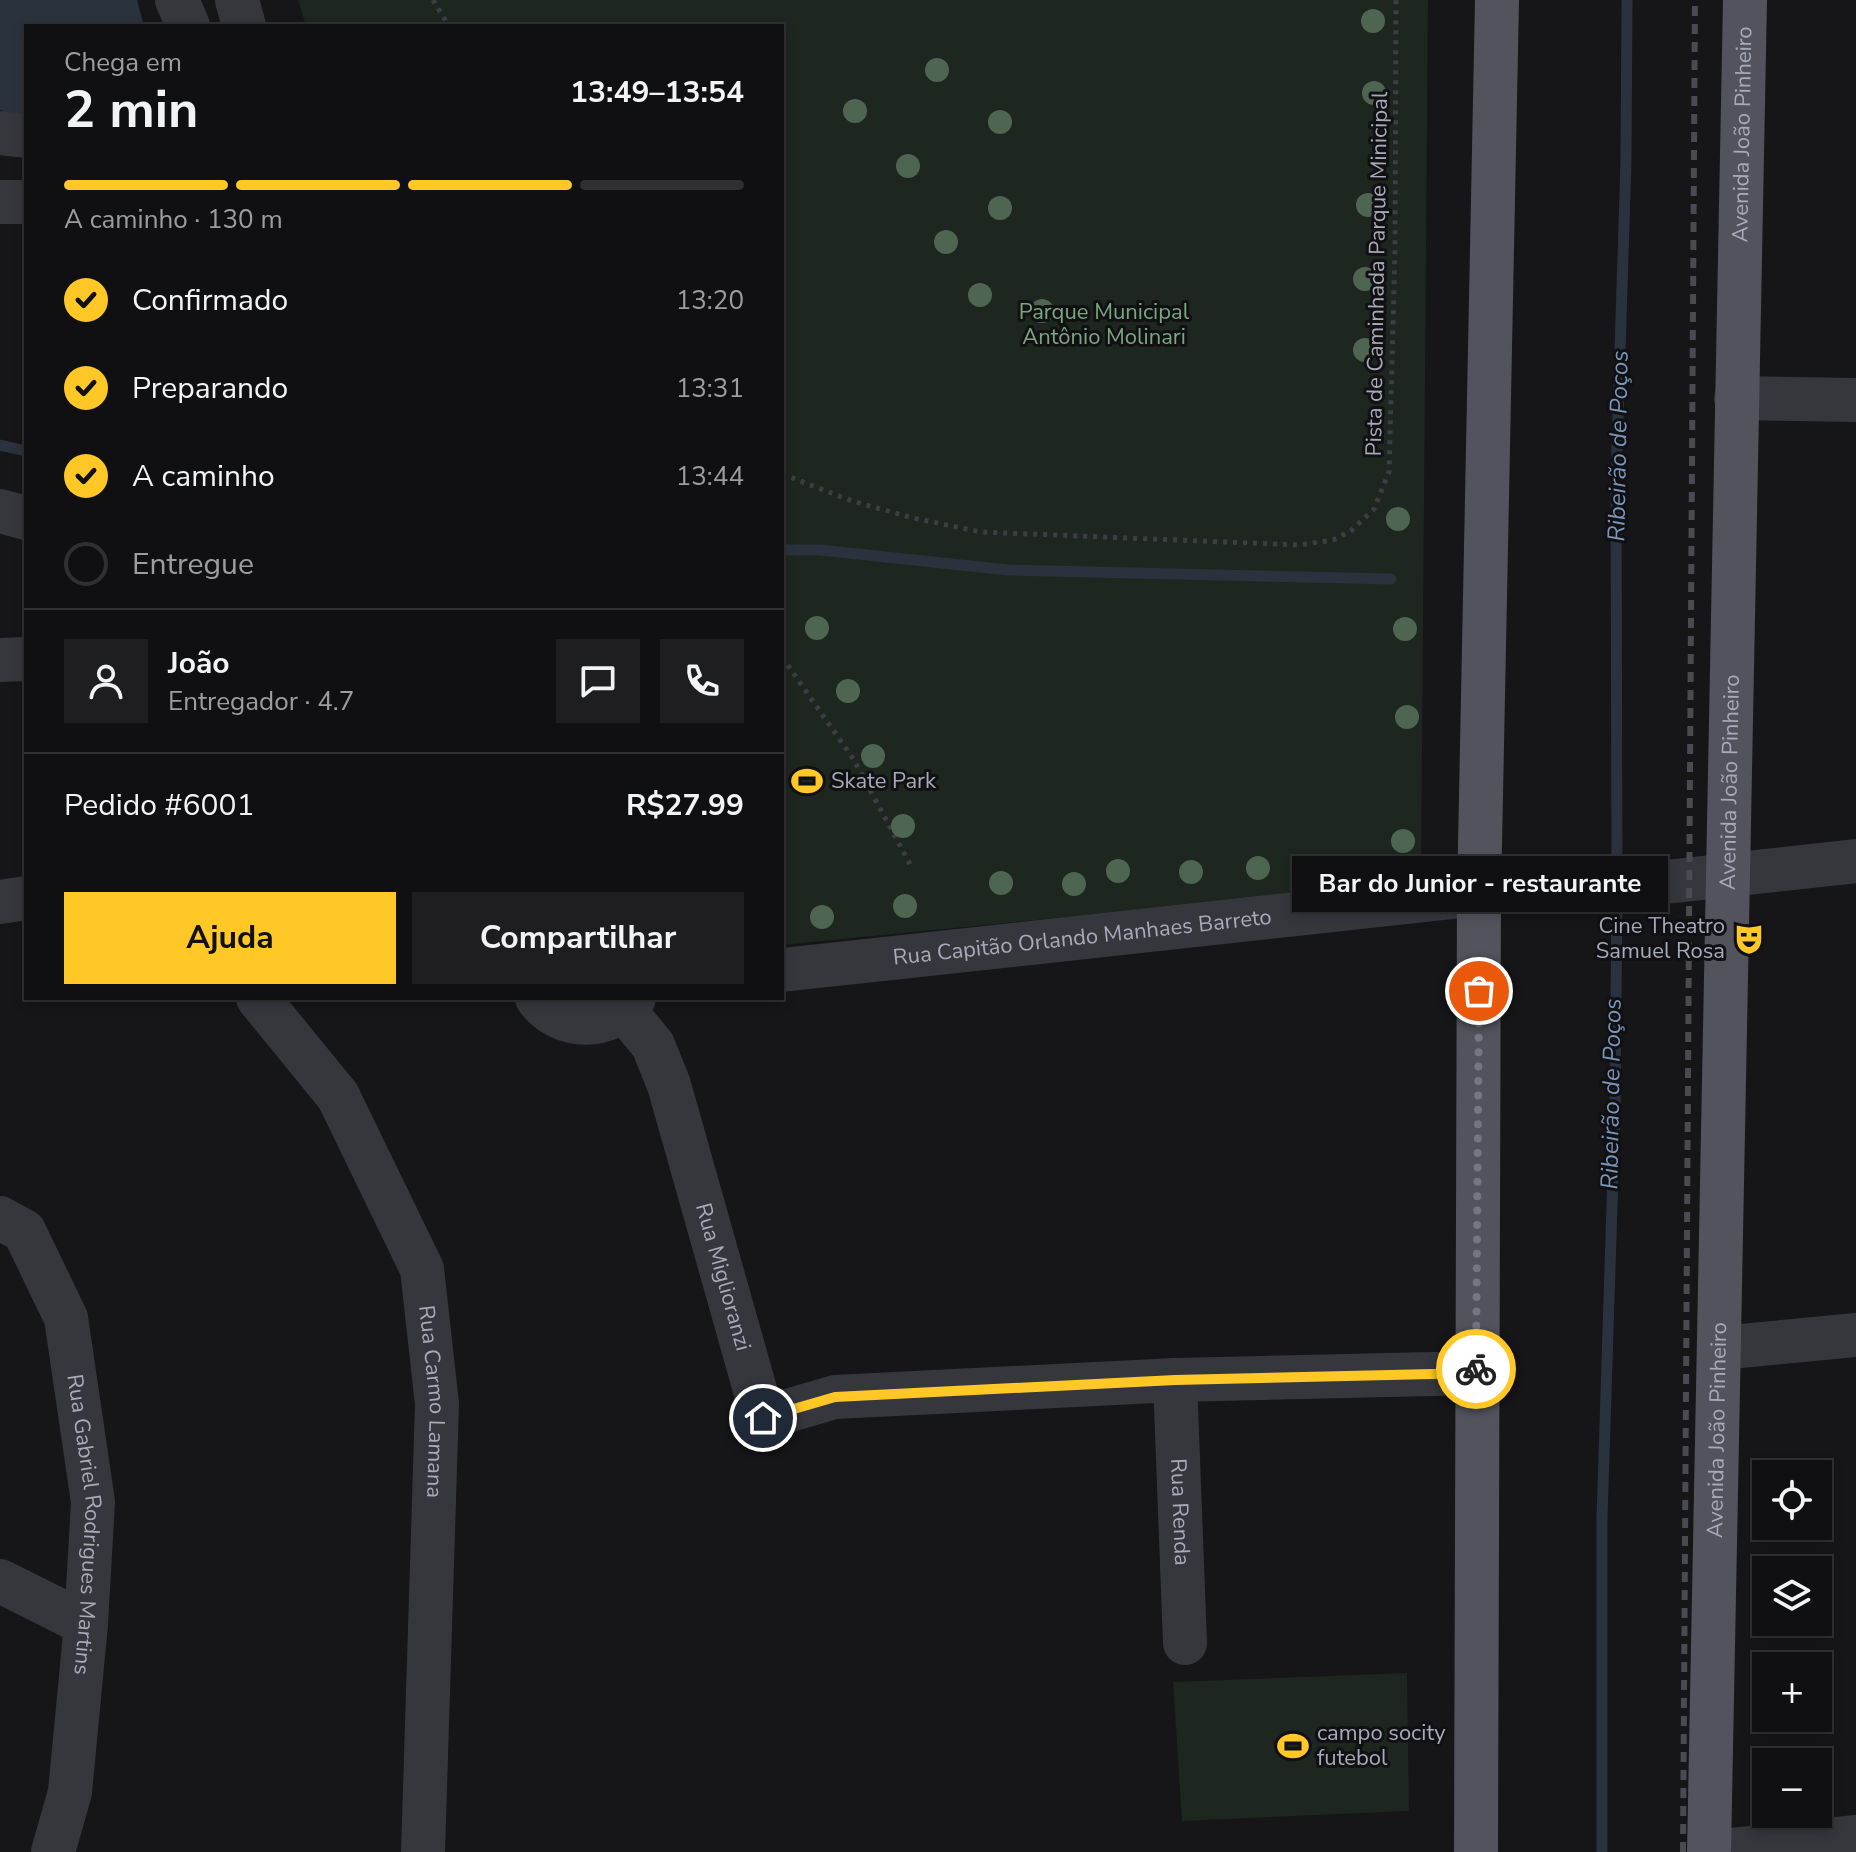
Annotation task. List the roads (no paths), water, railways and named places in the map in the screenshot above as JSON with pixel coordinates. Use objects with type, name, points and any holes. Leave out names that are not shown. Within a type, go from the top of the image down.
[{"type":"main road","points":[[1476,1852],[1479,895],[1497,0]]},
{"type":"main road","name":"Avenida João Pinheiro","points":[[1711,1852],[1745,0]]},
{"type":"street","points":[[177,0],[187,24]]},
{"type":"street","points":[[237,0],[243,24]]},
{"type":"street","points":[[0,133],[24,136]]},
{"type":"street","points":[[0,202],[24,202]]},
{"type":"street","points":[[1736,398],[1856,400]]},
{"type":"street","points":[[0,511],[24,517]]},
{"type":"street","points":[[0,660],[24,659]]},
{"type":"street","name":"Rua Capitão Orlando Manhaes Barreto","points":[[784,970],[1545,888],[1657,883],[1856,861]]},
{"type":"street","points":[[0,902],[24,898]]},
{"type":"street","name":"Rua Carmo Lamana","points":[[260,1000],[338,1096],[422,1269],[437,1404],[423,1852]]},
{"type":"street","points":[[539,1000],[554,1015],[571,1022],[589,1023],[608,1019],[634,1002]]},
{"type":"street","name":"Rua Miglioranzi","points":[[634,1002],[669,1085],[763,1418],[835,1397],[1175,1380],[1476,1373]]},
{"type":"street","name":"Rua Gabriel Rodrigues Martins","points":[[0,1218],[24,1231],[66,1318],[93,1502],[86,1624],[70,1792],[53,1852]]},
{"type":"street","points":[[1720,1348],[1856,1335]]},
{"type":"street","name":"Rua Renda","points":[[1175,1380],[1185,1643]]},
{"type":"street","points":[[0,1581],[86,1624]]},
{"type":"street","points":[[1711,1852],[1856,1837]]},
{"type":"waterway","name":"Ribeirão de Poços","points":[[1617,876],[1616,477],[1626,161],[1627,0]]},
{"type":"waterway","points":[[0,445],[24,451]]},
{"type":"waterway","points":[[784,550],[820,550],[1008,570],[1391,579]]},
{"type":"waterway","name":"Ribeirão de Poços","points":[[1602,1852],[1602,1518],[1615,1112],[1617,893]]},
{"type":"railway","points":[[1683,1852],[1695,0]]},
{"type":"place","name":"Skate Park","points":[[807,781]]},
{"type":"place","name":"Cine Theatro Samuel Rosa","points":[[1749,939]]},
{"type":"place","name":"Bar do Junior - restaurante","points":[[1479,991]]},
{"type":"place","name":"campo socity futebol","points":[[1293,1746]]},
{"type":"park label","name":"Parque Municipal Antônio Molinari","points":[[1104,324]]}]
